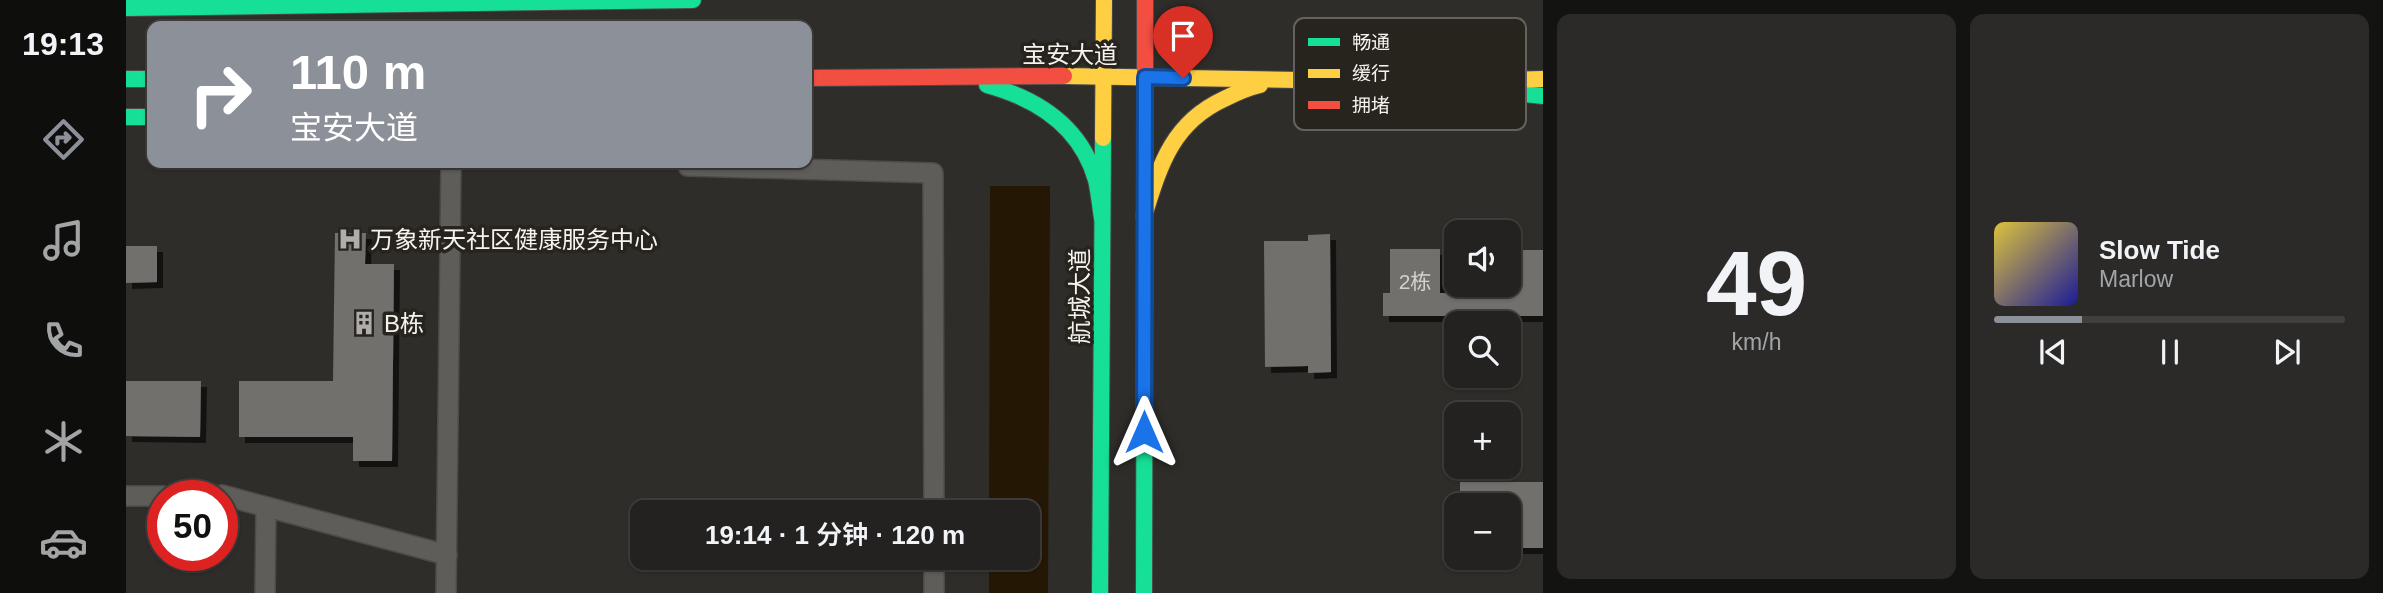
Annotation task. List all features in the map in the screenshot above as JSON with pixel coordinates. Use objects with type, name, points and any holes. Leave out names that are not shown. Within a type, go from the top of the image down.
[{"type":"main road","points":[[126,8],[693,0]]},
{"type":"main road","name":"航城大道","points":[[1100,593],[1104,0]]},
{"type":"main road","points":[[1143,593],[1145,0]]},
{"type":"main road","points":[[948,75],[1024,97],[1044,107],[1063,122],[1087,155],[1095,177],[1102,218]]},
{"type":"main road","name":"宝安大道","points":[[812,79],[948,75],[1293,79]]},
{"type":"main road","points":[[126,79],[147,79]]},
{"type":"main road","points":[[1144,216],[1166,150],[1188,120],[1208,107],[1254,86],[1293,79]]},
{"type":"main road","points":[[126,117],[147,117]]},
{"type":"street","points":[[446,593],[451,168]]},
{"type":"street","points":[[758,168],[933,173],[934,500]]},
{"type":"street","points":[[126,496],[147,496]]},
{"type":"street","points":[[238,499],[447,555]]},
{"type":"street","points":[[265,593],[266,507]]},
{"type":"street","points":[[934,570],[934,593]]},
{"type":"shaded area","points":[[990,186],[1050,186],[1048,593],[989,593],[989,570],[1040,570],[1040,500],[989,500]]},
{"type":"building","name":"B栋","points":[[335,233],[366,233],[365,264],[394,264],[392,461],[353,461],[353,437],[239,437],[239,381],[333,381]]},
{"type":"building","points":[[1330,234],[1331,372],[1308,373],[1308,366],[1265,367],[1264,241],[1308,241],[1308,235]]},
{"type":"building","points":[[126,246],[157,246],[157,282],[126,283]]},
{"type":"building","points":[[1390,249],[1440,249],[1440,293],[1444,293],[1444,297],[1521,297],[1521,250],[1543,250],[1543,316],[1521,316],[1521,311],[1444,311],[1444,316],[1383,316],[1383,293],[1390,293]]},
{"type":"building","points":[[126,381],[201,381],[200,437],[126,436]]},
{"type":"building","points":[[1460,482],[1543,482],[1543,548],[1521,548],[1521,493],[1460,493]]},
{"type":"traffic: fast","points":[[126,8],[693,0]]},
{"type":"traffic: fast","points":[[126,79],[147,79]]},
{"type":"traffic: fast","points":[[987,85],[1040,107],[1068,130],[1089,161],[1096,180],[1102,218]]},
{"type":"traffic: fast","points":[[1526,94],[1543,96]]},
{"type":"traffic: fast","points":[[126,117],[147,117]]},
{"type":"traffic: fast","points":[[1100,593],[1103,138]]},
{"type":"traffic: fast","points":[[1144,593],[1145,163]]},
{"type":"traffic: slow","points":[[1103,138],[1104,0]]},
{"type":"traffic: slow","points":[[1064,76],[1294,80]]},
{"type":"traffic: slow","points":[[1526,79],[1543,79]]},
{"type":"traffic: slow","points":[[1144,216],[1163,163],[1180,133],[1206,109],[1260,85]]},
{"type":"traffic: jam","points":[[1145,0],[1145,163]]},
{"type":"traffic: jam","points":[[812,78],[1064,76]]},
{"type":"place","name":"万象新天社区健康服务中心","points":[[350,239]]},
{"type":"place","name":"B栋","points":[[364,323]]},
{"type":"route","points":[[1144,432],[1145,77],[1183,78]]}]
